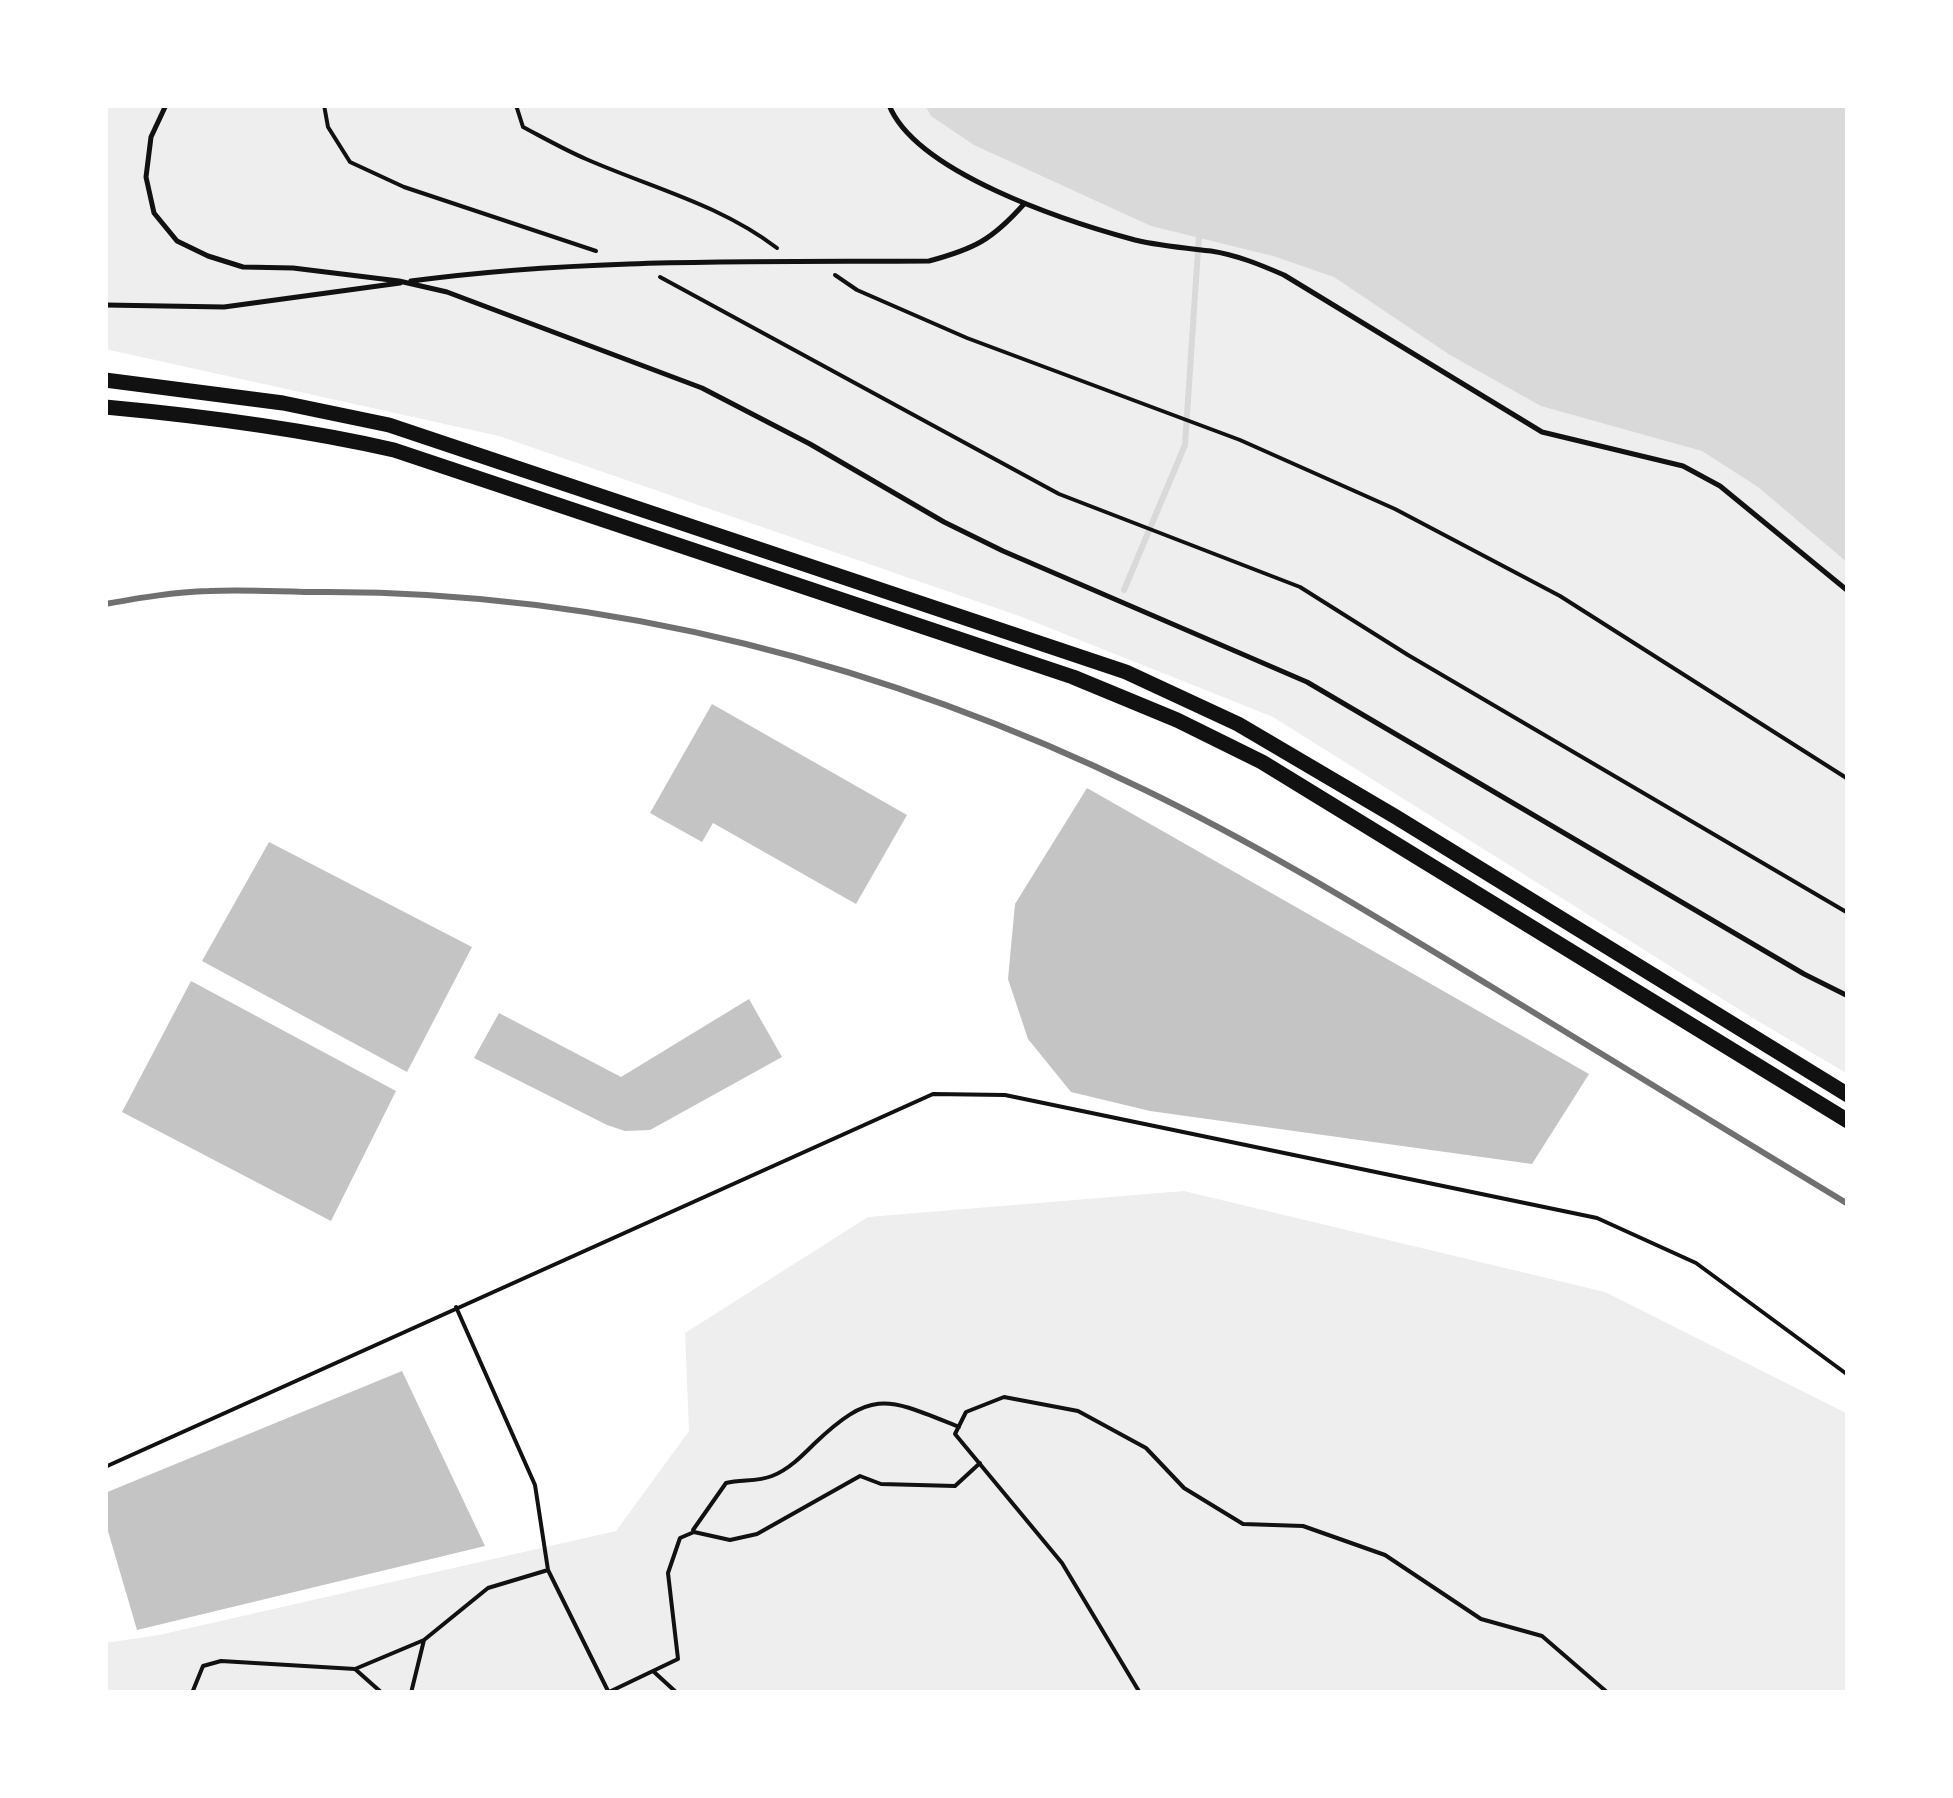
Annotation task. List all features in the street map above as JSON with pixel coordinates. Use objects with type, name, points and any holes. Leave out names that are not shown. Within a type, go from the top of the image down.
[{"type":"main road","points":[[105,380],[283,403],[389,425],[1126,672],[1238,724],[1848,1095]]},
{"type":"main road","points":[[105,407],[242,420],[394,450],[1037,665],[1142,706],[1262,762],[1848,1121]]},
{"type":"lane","points":[[166,105],[150,138],[146,177],[154,213],[177,241],[208,256],[243,266],[406,282],[447,292],[702,388],[988,544],[1307,682],[1804,974],[1848,996]]},
{"type":"lane","points":[[889,105],[893,115],[924,147],[957,170],[1024,204],[1137,240],[1250,260],[1284,275],[1542,432],[1684,466],[1720,486],[1848,591]]},
{"type":"lane","points":[[105,305],[224,307],[478,272],[635,264],[928,261],[970,250],[1005,226],[1024,204]]},
{"type":"path","points":[[324,105],[328,126],[350,162],[404,187],[599,252]]},
{"type":"path","points":[[516,105],[524,128],[586,159],[701,202],[754,230],[795,262]]},
{"type":"path","points":[[815,262],[857,290],[966,338],[1240,440],[1395,510],[1560,596],[1848,779]]},
{"type":"path","points":[[635,264],[1059,494],[1300,586],[1408,655],[1848,914]]},
{"type":"path","points":[[105,1467],[933,1094],[1005,1095],[1597,1218],[1696,1264],[1848,1375]]},
{"type":"path","points":[[456,1307],[536,1485],[548,1570],[609,1693],[678,1660],[668,1573],[680,1538],[690,1534],[730,1540],[756,1534],[860,1476],[881,1484],[955,1486],[980,1464]]},
{"type":"path","points":[[1140,1693],[1062,1563],[956,1434],[966,1412],[1004,1397],[1078,1411],[1146,1448],[1184,1488],[1243,1524],[1303,1526],[1385,1555],[1481,1619],[1542,1636],[1608,1693]]},
{"type":"path","points":[[690,1534],[726,1484],[772,1476],[795,1462],[844,1416],[874,1402],[920,1412],[959,1427]]},
{"type":"path","points":[[192,1693],[203,1666],[221,1662],[355,1670],[424,1640],[488,1588],[548,1570]]},
{"type":"path","points":[[412,1693],[424,1640]]},
{"type":"path","points":[[355,1670],[382,1693]]},
{"type":"path","points":[[654,1671],[677,1693]]},
{"type":"shaded area","points":[[105,105],[1848,105],[1848,1074],[1273,717],[1022,617],[499,436],[105,349]]},
{"type":"shaded area","points":[[925,105],[1848,105],[1848,563],[1758,487],[1702,451],[1541,406],[1450,355],[1334,277],[1273,256],[1151,226],[974,145],[931,116]]},
{"type":"shaded area","points":[[1184,1191],[1605,1292],[1848,1414],[1848,1693],[105,1693],[105,1643],[159,1635],[616,1531],[689,1431],[685,1333],[868,1217]]},
{"type":"building","points":[[712,704],[907,815],[856,904],[713,823],[702,842],[650,813]]},
{"type":"building","points":[[1087,788],[1589,1074],[1532,1164],[1150,1111],[1071,1092],[1028,1039],[1008,979],[1015,904]]},
{"type":"building","points":[[269,842],[472,947],[407,1072],[202,961]]},
{"type":"building","points":[[191,981],[396,1091],[331,1221],[122,1112]]},
{"type":"building","points":[[749,999],[782,1057],[650,1130],[625,1131],[607,1125],[474,1058],[499,1013],[621,1077]]},
{"type":"building","points":[[402,1371],[485,1546],[137,1630],[105,1521],[105,1493]]},
{"type":"waterway","points":[[1124,590],[1185,445],[1199,235]]},
{"type":"railway","points":[[105,604],[237,590],[429,595],[535,605],[641,621],[745,644],[848,672],[949,706],[1145,790],[1277,860],[1848,1204]]}]
